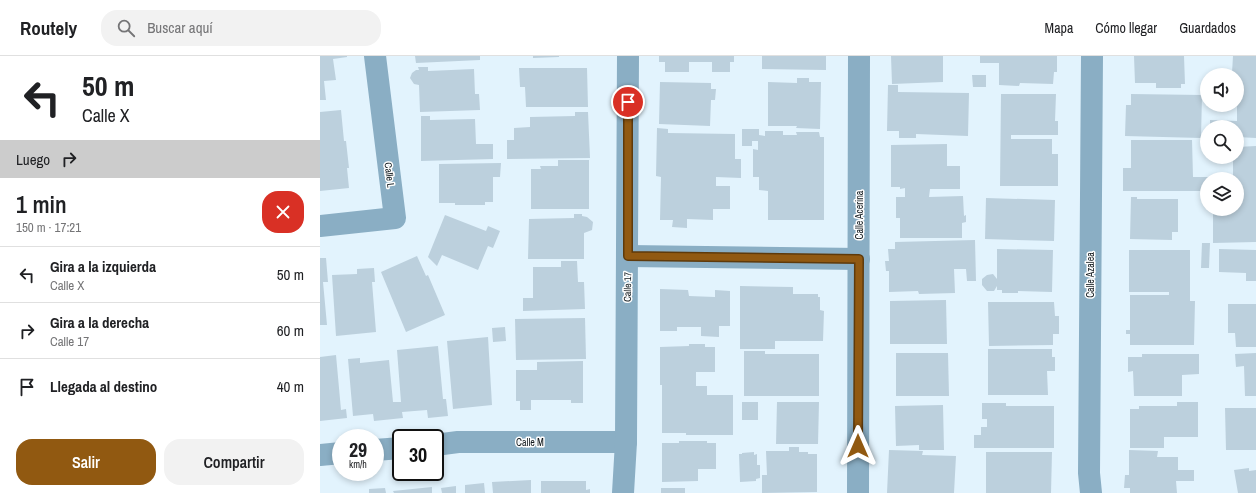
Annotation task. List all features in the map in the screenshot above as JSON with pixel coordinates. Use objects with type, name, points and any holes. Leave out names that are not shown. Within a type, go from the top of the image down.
[{"type":"street","name":"Calle L","points":[[320,226],[395,218],[375,56]]},
{"type":"street","name":"Calle 17","points":[[623,493],[626,442],[628,56]]},
{"type":"street","name":"Calle Acerina","points":[[858,493],[859,56]]},
{"type":"street","name":"Calle Azalea","points":[[1091,493],[1089,473],[1092,56]]},
{"type":"street","points":[[628,256],[859,259]]},
{"type":"street","name":"Calle M","points":[[444,444],[458,442],[626,442]]},
{"type":"street","points":[[320,455],[332,454]]},
{"type":"building","points":[[320,56],[347,56],[333,59],[336,80],[324,81],[326,100],[320,100]]},
{"type":"building","points":[[415,56],[480,56],[480,60],[416,63]]},
{"type":"building","points":[[533,56],[559,56],[559,57],[533,58]]},
{"type":"building","points":[[659,56],[734,56],[734,62],[730,62],[730,72],[712,72],[712,62],[689,62],[689,72],[665,72],[665,62],[659,62]]},
{"type":"building","points":[[762,56],[826,56],[826,70],[762,69]]},
{"type":"building","points":[[891,56],[943,56],[943,82],[892,84]]},
{"type":"building","points":[[980,56],[1057,56],[1057,72],[1054,72],[1053,84],[1020,83],[1019,86],[999,85],[999,63],[980,63]]},
{"type":"building","points":[[1134,56],[1184,56],[1185,84],[1181,84],[1181,88],[1156,88],[1156,83],[1135,83]]},
{"type":"building","points":[[1233,56],[1256,56],[1256,138],[1244,137],[1244,120],[1237,120],[1237,112],[1244,112],[1244,68],[1232,68]]},
{"type":"building","points":[[418,67],[428,67],[428,71],[474,69],[475,94],[479,94],[480,110],[420,112],[419,85],[414,84],[410,78],[412,73],[419,70]]},
{"type":"building","points":[[519,68],[587,68],[588,107],[526,107],[525,87],[520,87]]},
{"type":"building","points":[[972,75],[986,75],[986,87],[973,87]]},
{"type":"building","points":[[797,78],[809,78],[809,82],[821,82],[820,129],[796,128],[797,126],[768,126],[768,82],[797,83]]},
{"type":"building","points":[[660,82],[711,83],[711,89],[716,89],[715,100],[711,100],[710,126],[659,124]]},
{"type":"building","points":[[888,85],[898,85],[898,92],[969,93],[968,136],[916,134],[916,138],[899,138],[899,131],[887,131]]},
{"type":"building","points":[[1001,94],[1056,94],[1055,121],[1058,121],[1058,135],[1011,135],[1011,139],[1052,139],[1052,154],[1058,154],[1058,186],[1000,186]]},
{"type":"building","points":[[1131,94],[1200,95],[1200,112],[1202,112],[1200,138],[1125,136],[1126,105],[1131,105]]},
{"type":"building","points":[[341,110],[344,141],[346,141],[349,168],[347,168],[349,188],[320,191],[320,112]]},
{"type":"building","points":[[575,112],[588,112],[590,158],[507,159],[507,140],[514,140],[514,128],[530,127],[530,117],[575,116]]},
{"type":"building","points":[[421,116],[430,116],[430,120],[475,119],[476,144],[493,144],[493,159],[421,161]]},
{"type":"building","points":[[657,128],[668,129],[668,133],[735,134],[735,159],[741,159],[741,178],[716,177],[716,186],[730,186],[730,209],[713,209],[713,220],[687,219],[687,228],[672,227],[673,220],[660,220],[661,177],[656,176]]},
{"type":"building","points":[[742,129],[759,129],[759,135],[765,136],[765,131],[783,131],[783,135],[797,135],[796,132],[819,132],[820,137],[824,137],[824,220],[768,220],[768,191],[759,190],[759,177],[753,177],[753,149],[758,150],[758,141],[752,141],[752,146],[742,146]]},
{"type":"building","points":[[1131,140],[1192,140],[1193,177],[1200,177],[1200,191],[1123,191],[1123,168],[1131,168]]},
{"type":"building","points":[[947,144],[947,166],[960,166],[960,189],[930,189],[929,197],[963,196],[964,216],[966,215],[966,222],[962,223],[962,238],[900,238],[900,218],[896,218],[896,197],[905,197],[905,188],[900,189],[900,187],[891,187],[891,145]]},
{"type":"building","points":[[1256,146],[1256,242],[1213,243],[1213,216],[1244,216],[1244,172],[1233,172],[1233,164],[1244,164],[1244,147]]},
{"type":"building","points":[[558,160],[589,160],[589,209],[531,209],[531,169],[541,169],[540,166],[558,166]]},
{"type":"building","points":[[501,163],[500,177],[493,177],[493,202],[485,202],[485,205],[455,205],[455,203],[439,203],[439,164]]},
{"type":"building","points":[[1131,197],[1137,197],[1137,199],[1178,199],[1178,232],[1172,232],[1172,240],[1130,239]]},
{"type":"building","points":[[986,198],[1055,200],[1054,241],[985,239]]},
{"type":"building","points":[[574,214],[582,214],[582,216],[587,217],[593,222],[592,230],[584,233],[584,259],[528,259],[529,219],[574,218]]},
{"type":"building","points":[[445,215],[486,231],[488,226],[500,231],[493,248],[488,246],[478,270],[442,255],[437,266],[428,257]]},
{"type":"building","points":[[975,240],[976,281],[967,281],[966,269],[954,269],[955,293],[919,294],[918,291],[889,292],[889,271],[886,271],[885,261],[889,261],[888,249],[895,249],[895,242]]},
{"type":"building","points":[[1202,243],[1210,243],[1209,268],[1201,268]]},
{"type":"building","points":[[997,249],[1053,250],[1052,292],[1018,291],[1018,293],[1002,293],[1002,290],[997,290],[997,286],[994,291],[987,291],[982,285],[982,279],[987,275],[993,274],[997,279]]},
{"type":"building","points":[[1219,249],[1256,250],[1256,281],[1246,281],[1246,273],[1219,272]]},
{"type":"building","points":[[1129,250],[1190,250],[1190,301],[1195,301],[1194,345],[1130,345],[1130,334],[1126,334],[1126,330],[1130,330],[1130,295],[1169,295],[1169,292],[1129,292]]},
{"type":"building","points":[[417,256],[426,276],[428,275],[445,315],[406,332],[381,272]]},
{"type":"building","points":[[320,258],[326,258],[328,282],[323,282],[327,325],[320,325]]},
{"type":"building","points":[[561,261],[577,261],[578,282],[584,282],[585,309],[523,311],[523,298],[533,298],[533,267],[561,267]]},
{"type":"building","points":[[374,268],[375,282],[372,282],[376,332],[336,336],[332,275],[357,274],[357,269]]},
{"type":"building","points":[[740,286],[793,287],[793,294],[818,294],[818,297],[820,297],[820,310],[824,311],[823,341],[775,341],[775,349],[740,349]]},
{"type":"building","points":[[660,289],[688,290],[689,296],[715,297],[715,290],[730,291],[730,326],[719,326],[719,337],[701,336],[701,327],[677,327],[677,331],[660,331]]},
{"type":"building","points":[[946,300],[947,344],[890,344],[890,301]]},
{"type":"building","points":[[988,302],[1054,302],[1055,316],[1059,316],[1059,334],[1053,334],[1053,345],[989,346]]},
{"type":"building","points":[[1228,304],[1256,304],[1256,347],[1236,347],[1235,333],[1228,333]]},
{"type":"building","points":[[585,318],[586,359],[516,360],[515,319]]},
{"type":"building","points":[[505,327],[506,341],[493,342],[492,328]]},
{"type":"building","points":[[488,337],[492,405],[453,409],[447,341]]},
{"type":"building","points":[[689,344],[705,344],[705,347],[715,347],[715,372],[696,372],[696,386],[707,386],[707,395],[733,395],[733,435],[686,435],[686,433],[662,433],[660,347],[689,346]]},
{"type":"building","points":[[438,346],[443,399],[446,399],[448,416],[428,418],[427,410],[402,412],[403,418],[374,421],[373,414],[353,416],[348,359],[360,358],[360,363],[389,360],[393,402],[401,402],[397,350]]},
{"type":"building","points":[[988,349],[1052,349],[1052,357],[1055,357],[1055,371],[1047,371],[1048,395],[988,395]]},
{"type":"building","points":[[744,351],[765,351],[765,354],[819,354],[819,396],[744,396]]},
{"type":"building","points":[[896,353],[948,353],[949,396],[896,396]]},
{"type":"building","points":[[1256,353],[1256,396],[1245,396],[1244,366],[1236,367],[1235,354]]},
{"type":"building","points":[[1142,354],[1199,354],[1199,374],[1182,375],[1182,396],[1134,396],[1133,371],[1128,372],[1128,357],[1142,357]]},
{"type":"building","points":[[336,355],[341,410],[346,409],[347,418],[320,421],[320,357]]},
{"type":"building","points":[[583,361],[583,403],[571,403],[571,400],[531,400],[531,410],[520,410],[520,401],[516,401],[516,370],[537,370],[537,362]]},
{"type":"building","points":[[742,402],[758,402],[758,420],[742,420]]},
{"type":"building","points":[[777,402],[819,402],[818,444],[776,444]]},
{"type":"building","points":[[1177,402],[1198,402],[1198,437],[1164,437],[1164,448],[1130,448],[1130,409],[1139,409],[1139,406],[1177,406]]},
{"type":"building","points":[[982,403],[1006,403],[1006,406],[1054,406],[1054,448],[974,448],[974,435],[981,435],[981,427],[987,427],[987,419],[982,419]]},
{"type":"building","points":[[943,405],[944,450],[919,450],[919,445],[896,446],[895,406]]},
{"type":"building","points":[[1225,408],[1256,408],[1256,450],[1226,450]]},
{"type":"building","points":[[679,441],[707,441],[707,443],[716,443],[716,469],[698,469],[698,481],[662,482],[662,443],[679,443]]},
{"type":"building","points":[[789,447],[799,447],[799,452],[817,454],[817,492],[762,493],[762,475],[767,475],[766,451],[789,451]]},
{"type":"building","points":[[889,450],[923,451],[922,455],[956,456],[954,493],[887,493]]},
{"type":"building","points":[[1129,450],[1158,451],[1157,457],[1178,457],[1178,470],[1194,470],[1194,481],[1176,481],[1177,493],[1130,493],[1130,488],[1124,488],[1125,475],[1129,475]]},
{"type":"building","points":[[754,452],[754,455],[757,454],[757,465],[760,465],[760,478],[756,479],[756,481],[740,482],[739,454]]},
{"type":"building","points":[[986,452],[1052,452],[1051,493],[986,493]]},
{"type":"building","points":[[1249,468],[1249,471],[1256,470],[1256,493],[1238,493],[1234,470]]},
{"type":"building","points":[[531,480],[531,493],[493,493],[492,482]]},
{"type":"building","points":[[541,481],[586,481],[586,490],[590,489],[590,493],[541,493]]},
{"type":"building","points":[[484,483],[485,493],[465,493],[465,485]]},
{"type":"building","points":[[456,486],[456,493],[442,493],[441,488]]},
{"type":"building","points":[[432,487],[432,493],[394,493],[393,491]]},
{"type":"building","points":[[385,488],[386,493],[369,493],[369,489]]},
{"type":"building","points":[[661,488],[685,488],[685,493],[661,493]]},
{"type":"route","points":[[628,102],[628,256],[859,259],[858,446]]}]
